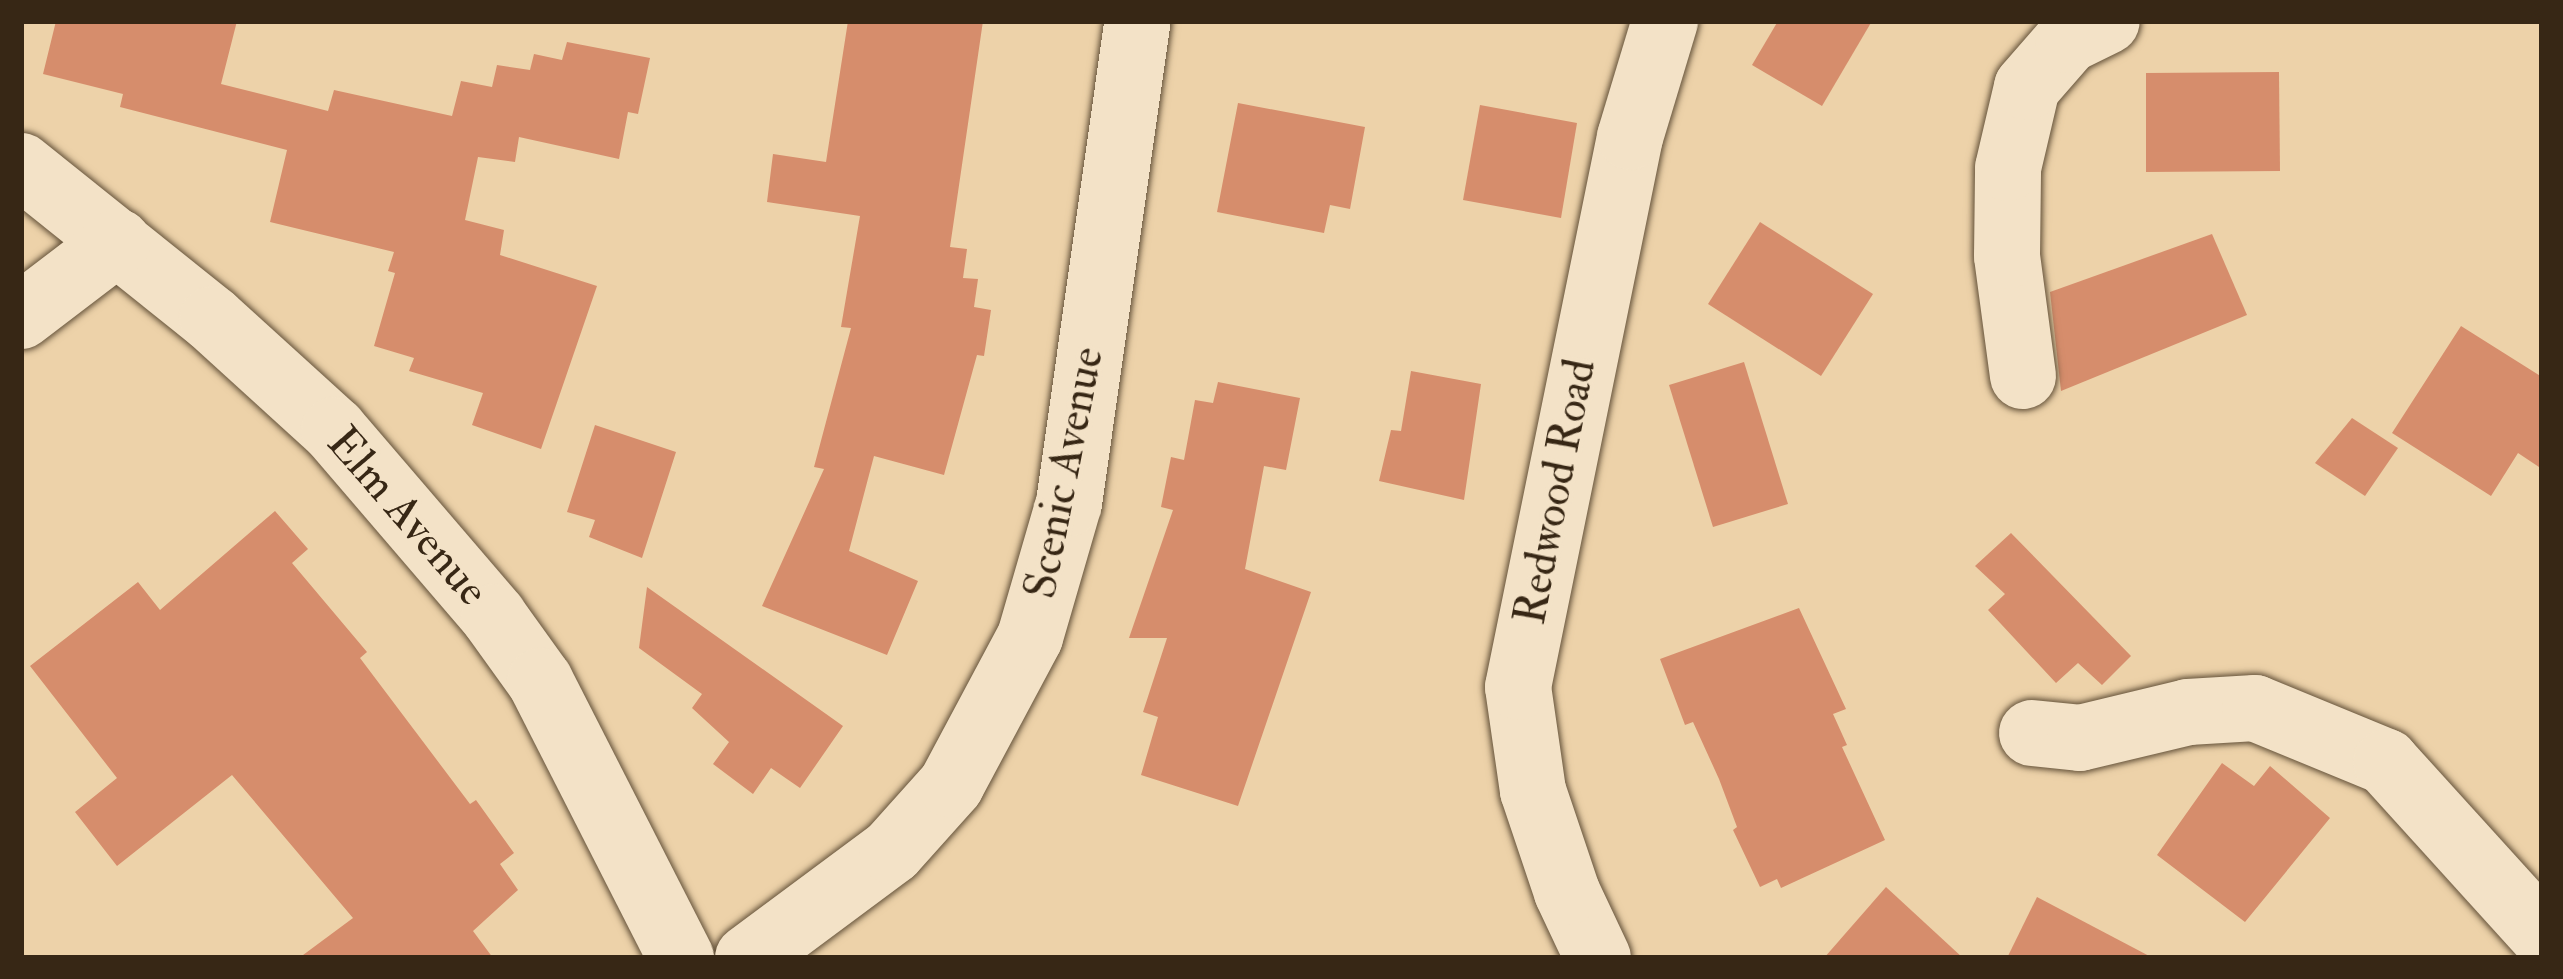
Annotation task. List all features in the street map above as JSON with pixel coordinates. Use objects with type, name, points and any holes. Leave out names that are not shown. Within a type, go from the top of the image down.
[{"type":"street","name":"Scenic Avenue","points":[[748,958],[892,851],[951,785],[1030,637],[1069,503],[1138,21]]},
{"type":"street","name":"Redwood Road","points":[[1598,958],[1567,892],[1533,791],[1518,687],[1630,136],[1665,21]]},
{"type":"street","points":[[2023,376],[2007,256],[2008,168],[2026,87],[2068,40],[2107,21]]},
{"type":"street","name":"Elm Avenue","points":[[21,166],[118,242],[334,430],[494,617],[540,681],[681,958]]},
{"type":"street","points":[[21,316],[118,242]]},
{"type":"street","points":[[2032,733],[2080,738],[2188,712],[2255,707],[2386,762],[2542,934]]},
{"type":"building","points":[[56,21],[237,21],[221,84],[328,111],[334,90],[452,116],[461,81],[492,87],[497,65],[530,70],[534,54],[562,60],[567,42],[650,58],[638,114],[628,112],[619,159],[519,137],[515,162],[478,157],[465,220],[504,230],[500,255],[597,286],[541,449],[472,425],[483,393],[409,371],[414,358],[374,346],[395,273],[388,271],[394,252],[270,222],[287,150],[120,107],[123,94],[43,74]]},
{"type":"building","points":[[848,21],[983,21],[950,247],[967,249],[963,278],[978,279],[974,307],[991,310],[984,356],[977,355],[944,475],[874,456],[849,551],[918,581],[887,655],[762,606],[824,469],[814,467],[851,328],[841,327],[860,216],[767,202],[773,154],[826,162]]},
{"type":"building","points":[[1778,21],[1872,21],[1822,106],[1752,65]]},
{"type":"building","points":[[2279,72],[2280,171],[2146,172],[2146,73]]},
{"type":"building","points":[[1238,103],[1365,127],[1350,209],[1330,205],[1324,233],[1217,212]]},
{"type":"building","points":[[1480,105],[1577,123],[1561,218],[1463,200]]},
{"type":"building","points":[[1760,222],[1873,294],[1821,376],[1708,304]]},
{"type":"building","points":[[2212,234],[2247,315],[2061,391],[2050,292]]},
{"type":"building","points":[[2461,326],[2542,377],[2542,469],[2518,453],[2491,496],[2392,433]]},
{"type":"building","points":[[1744,362],[1788,504],[1713,527],[1669,385]]},
{"type":"building","points":[[1411,371],[1481,384],[1464,500],[1379,481],[1391,430],[1401,431]]},
{"type":"building","points":[[1218,382],[1300,398],[1286,470],[1264,466],[1245,569],[1311,592],[1238,806],[1141,775],[1158,717],[1143,712],[1167,638],[1129,638],[1173,510],[1161,507],[1171,457],[1184,460],[1195,400],[1213,403]]},
{"type":"building","points":[[2352,418],[2398,448],[2365,496],[2315,463]]},
{"type":"building","points":[[595,425],[676,452],[642,558],[589,537],[595,520],[567,512]]},
{"type":"building","points":[[275,511],[308,549],[292,563],[367,652],[360,658],[470,804],[476,800],[514,853],[500,864],[518,890],[473,931],[493,958],[299,958],[353,918],[232,775],[117,866],[75,812],[117,778],[30,666],[138,582],[160,610]]},
{"type":"building","points":[[2011,533],[2131,656],[2102,685],[2078,663],[2056,683],[1988,610],[2005,594],[1975,566]]},
{"type":"building","points":[[647,587],[843,726],[800,788],[771,768],[753,794],[713,764],[729,742],[692,708],[702,694],[639,648]]},
{"type":"building","points":[[1799,608],[1846,709],[1833,714],[1847,745],[1842,747],[1885,840],[1781,888],[1777,879],[1760,887],[1733,830],[1737,827],[1719,779],[1693,722],[1685,725],[1660,659]]},
{"type":"building","points":[[2222,763],[2254,786],[2270,766],[2330,818],[2245,922],[2157,855]]},
{"type":"building","points":[[1886,887],[1963,958],[1824,958]]},
{"type":"building","points":[[2037,897],[2153,958],[2007,958]]}]
